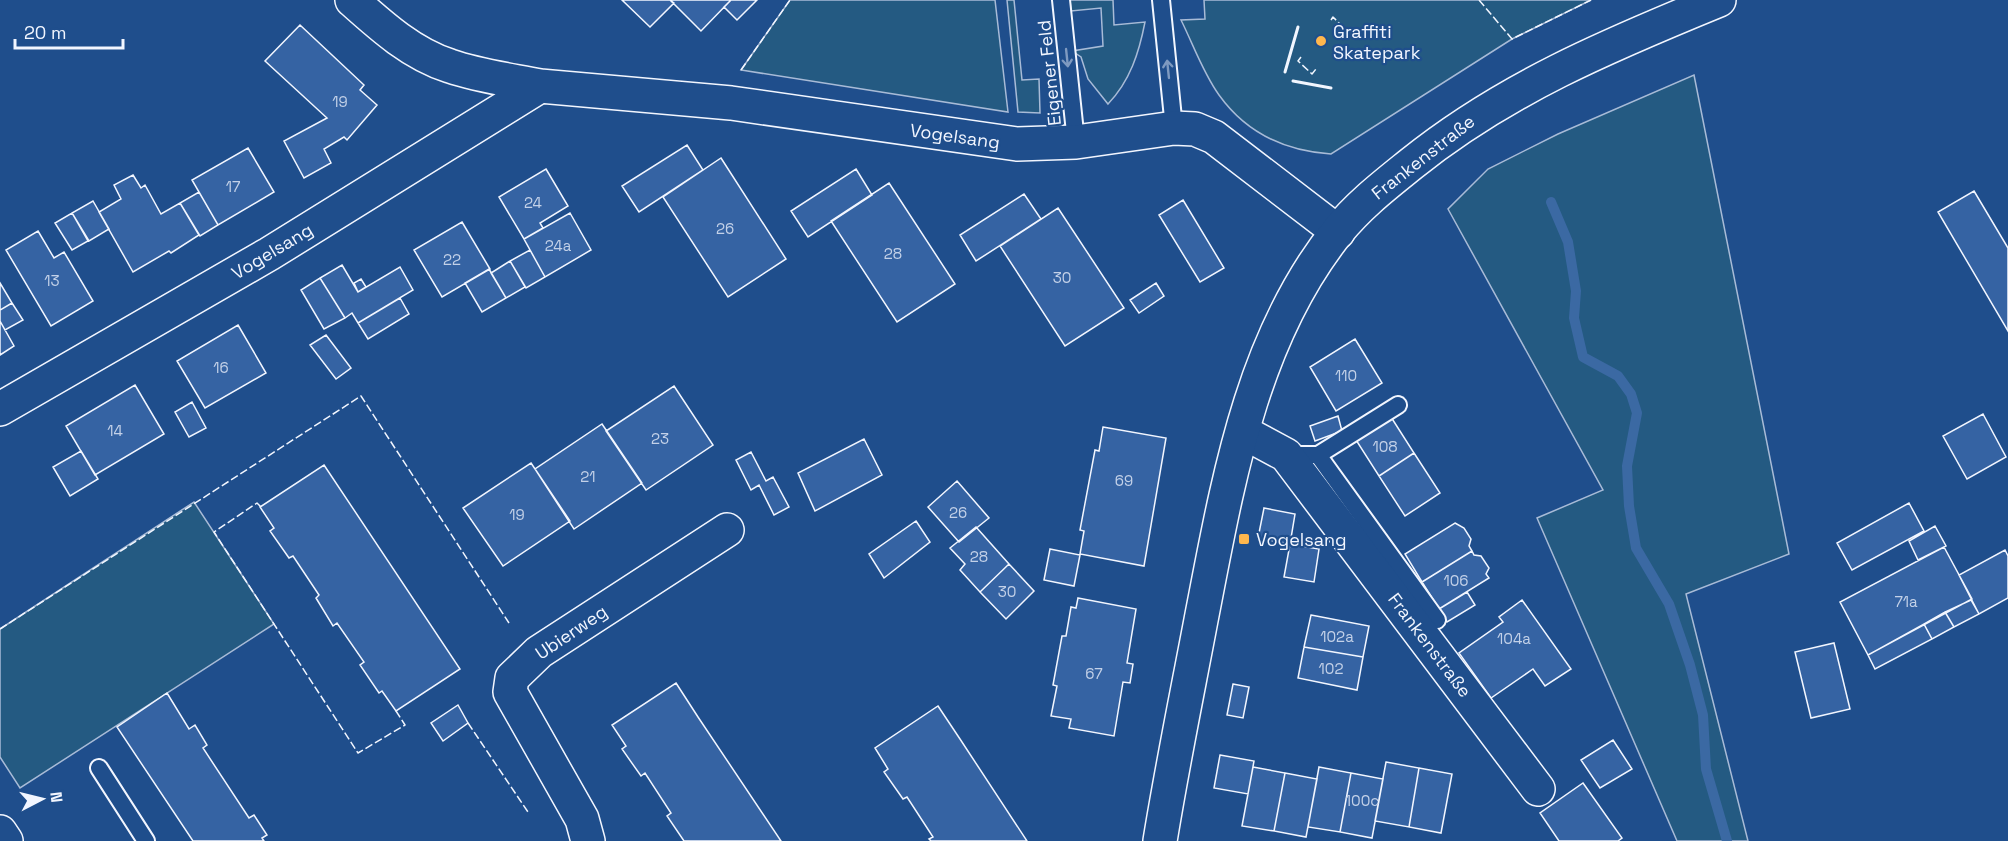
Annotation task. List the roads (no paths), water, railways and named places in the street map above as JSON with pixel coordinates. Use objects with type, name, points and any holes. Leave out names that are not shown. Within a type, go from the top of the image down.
[{"type":"street","name":"Vogelsang","points":[[351,0],[383,28],[418,52],[450,66],[540,86],[731,103],[1017,144],[1076,142],[1174,128],[1195,129],[1214,137],[1338,232]]},
{"type":"street","name":"Frankenstraße","points":[[1160,841],[1210,577],[1243,432],[1265,361],[1294,298],[1338,232],[1373,195],[1463,124],[1524,87],[1623,39],[1719,0]]},
{"type":"street","name":"Vogelsang","points":[[0,409],[269,254],[540,86]]},
{"type":"street","name":"Frankenstraße","points":[[1243,432],[1286,455],[1538,789]]},
{"type":"street","name":"Ubierweg","points":[[588,841],[582,819],[510,692],[512,678],[539,652],[727,530]]},
{"type":"street","points":[[0,832],[6,841]]},
{"type":"lane","name":"Eigener Feld","points":[[1061,0],[1076,142]]},
{"type":"lane","points":[[1161,0],[1174,128]]},
{"type":"lane","points":[[1286,455],[1318,455],[1398,405]]},
{"type":"lane","points":[[1318,455],[1437,620]]},
{"type":"lane","points":[[99,768],[146,841]]},
{"type":"waterway","points":[[1551,202],[1568,242],[1576,291],[1574,318],[1583,357],[1618,376],[1631,394],[1637,413],[1627,466],[1629,506],[1636,548],[1669,604],[1690,665],[1703,715],[1706,769],[1727,841]]},
{"type":"place","name":"Graffiti Skatepark","points":[[1321,41]]},
{"type":"place","name":"Vogelsang","points":[[1244,539]]}]
